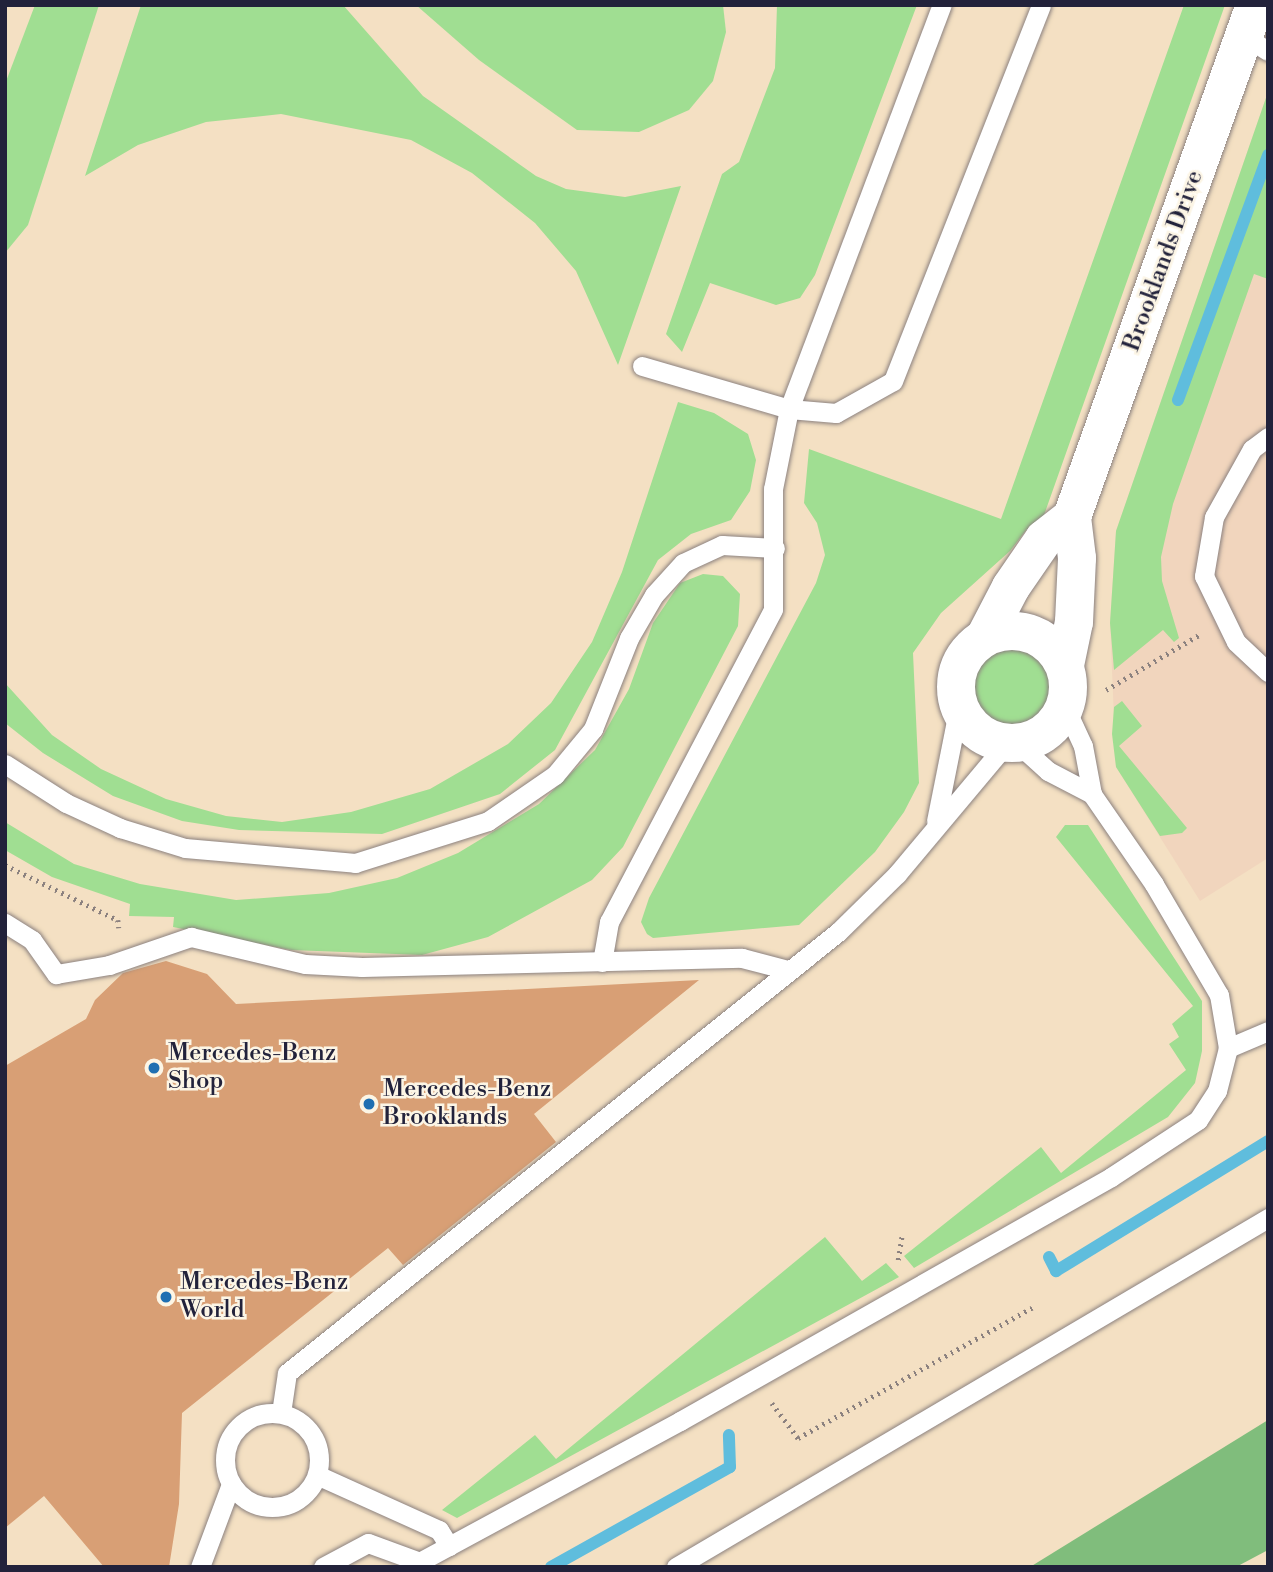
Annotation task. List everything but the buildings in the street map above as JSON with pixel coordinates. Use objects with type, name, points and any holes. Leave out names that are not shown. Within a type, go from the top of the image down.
[{"type":"street","name":"Brooklands Drive","points":[[1065,665],[1075,610],[1077,558],[1072,517],[1256,31]]},
{"type":"street","points":[[985,637],[1003,631],[1031,634],[1055,650],[1065,665],[1065,707],[1046,732],[1012,743],[986,737],[970,724],[959,706],[959,667],[985,637],[1011,587],[1044,539],[1072,517]]},
{"type":"lane","points":[[602,962],[609,922],[773,609],[774,489],[789,409],[942,5]]},
{"type":"lane","points":[[642,366],[789,409],[836,413],[893,380],[1041,5]]},
{"type":"lane","points":[[1268,438],[1252,449],[1214,517],[1204,576],[1222,618],[1236,642],[1268,673]]},
{"type":"lane","points":[[5,764],[66,803],[120,828],[185,848],[355,863],[488,821],[555,775],[593,729],[629,638],[654,595],[683,563],[722,545],[775,548]]},
{"type":"lane","points":[[934,825],[959,706]]},
{"type":"lane","points":[[323,1567],[369,1543],[415,1564],[691,1415],[1163,1146],[1198,1120],[1217,1091],[1228,1048],[1219,995],[1154,884],[1092,794],[1083,746],[1065,707]]},
{"type":"lane","points":[[281,1413],[287,1373],[838,932],[897,874],[934,825],[1012,743],[1048,771],[1092,794]]},
{"type":"lane","points":[[5,923],[32,940],[56,974],[120,961],[191,937],[316,964],[742,958],[788,970]]},
{"type":"lane","points":[[1228,1048],[1268,1031]]},
{"type":"lane","points":[[676,1567],[1268,1219]]},
{"type":"lane","points":[[200,1567],[231,1484],[225,1454],[229,1439],[251,1418],[281,1413],[297,1419],[316,1443],[317,1475],[298,1500],[284,1506],[254,1503],[231,1484]]},
{"type":"lane","points":[[317,1475],[439,1530],[449,1546]]},
{"type":"path","points":[[1106,690],[1180,650],[1222,618]]},
{"type":"path","points":[[5,865],[118,920],[120,961]]},
{"type":"path","points":[[897,1260],[902,1234]]},
{"type":"path","points":[[775,1407],[798,1438],[1032,1308]]},
{"type":"shaded area","points":[[1268,92],[1268,858],[1200,901],[1116,767],[1110,623],[1116,531]]},
{"type":"green space","points":[[35,5],[99,5],[28,225],[5,253],[5,84]]},
{"type":"green space","points":[[141,5],[343,5],[423,96],[536,176],[566,189],[625,197],[681,186],[618,365],[576,271],[535,223],[472,173],[411,140],[281,114],[206,122],[138,145],[85,176]]},
{"type":"green space","points":[[416,5],[723,5],[726,32],[713,81],[689,110],[639,132],[577,130],[479,60]]},
{"type":"green space","points":[[777,5],[917,5],[815,275],[800,298],[776,305],[710,283],[682,352],[666,334],[722,174],[739,162],[775,68]]},
{"type":"green space","points":[[1184,5],[1225,5],[1038,532],[1027,529],[1010,551],[941,613],[913,653],[919,783],[904,812],[875,852],[799,925],[653,938],[647,934],[641,922],[649,898],[816,583],[825,555],[817,523],[804,503],[809,449],[1001,519]]},
{"type":"green space","points":[[1268,92],[1268,279],[1254,274],[1173,504],[1161,557],[1162,581],[1179,638],[1174,642],[1163,630],[1114,670],[1110,623],[1116,531]]},
{"type":"green space","points":[[678,402],[714,413],[748,434],[756,460],[750,491],[731,520],[691,534],[658,560],[555,750],[500,794],[382,834],[239,830],[182,821],[113,796],[43,753],[5,723],[5,683],[52,735],[101,769],[166,799],[226,816],[282,822],[351,812],[430,789],[508,744],[551,703],[592,642],[622,572]]},
{"type":"green space","points":[[703,574],[723,576],[740,594],[738,626],[623,847],[592,880],[488,937],[422,955],[291,950],[173,927],[174,917],[129,916],[130,904],[52,877],[5,850],[5,822],[74,864],[140,884],[236,900],[329,893],[397,878],[458,853],[539,804],[595,750],[629,689],[653,623],[680,583]]},
{"type":"green space","points":[[1012,647],[1027,650],[1040,659],[1049,672],[1052,687],[1049,702],[1040,715],[1027,724],[1012,727],[997,724],[984,715],[975,702],[972,687],[975,672],[984,659],[997,650]]},
{"type":"green space","points":[[1122,701],[1142,726],[1119,746],[1187,828],[1182,833],[1160,836],[1116,767],[1112,734],[1114,707]]},
{"type":"green space","points":[[1065,825],[1088,825],[1202,1001],[1202,1051],[1195,1083],[1168,1117],[914,1268],[904,1256],[1041,1147],[1061,1173],[1186,1070],[1169,1044],[1179,1037],[1172,1024],[1193,1006],[1056,837]]},
{"type":"green space","points":[[825,1237],[862,1281],[886,1263],[899,1277],[457,1518],[442,1510],[535,1435],[556,1459]]},
{"type":"green space","points":[[1268,1420],[1268,1550],[1236,1567],[1030,1567]]},
{"type":"waterway","points":[[1178,400],[1268,155]]},
{"type":"waterway","points":[[1049,1257],[1056,1271],[1268,1141]]},
{"type":"waterway","points":[[551,1567],[730,1467],[729,1435]]},
{"type":"place","name":"Mercedes-Benz Shop","points":[[154,1068]]},
{"type":"place","name":"Mercedes-Benz Brooklands","points":[[369,1104]]},
{"type":"place","name":"Mercedes-Benz World","points":[[166,1297]]}]
